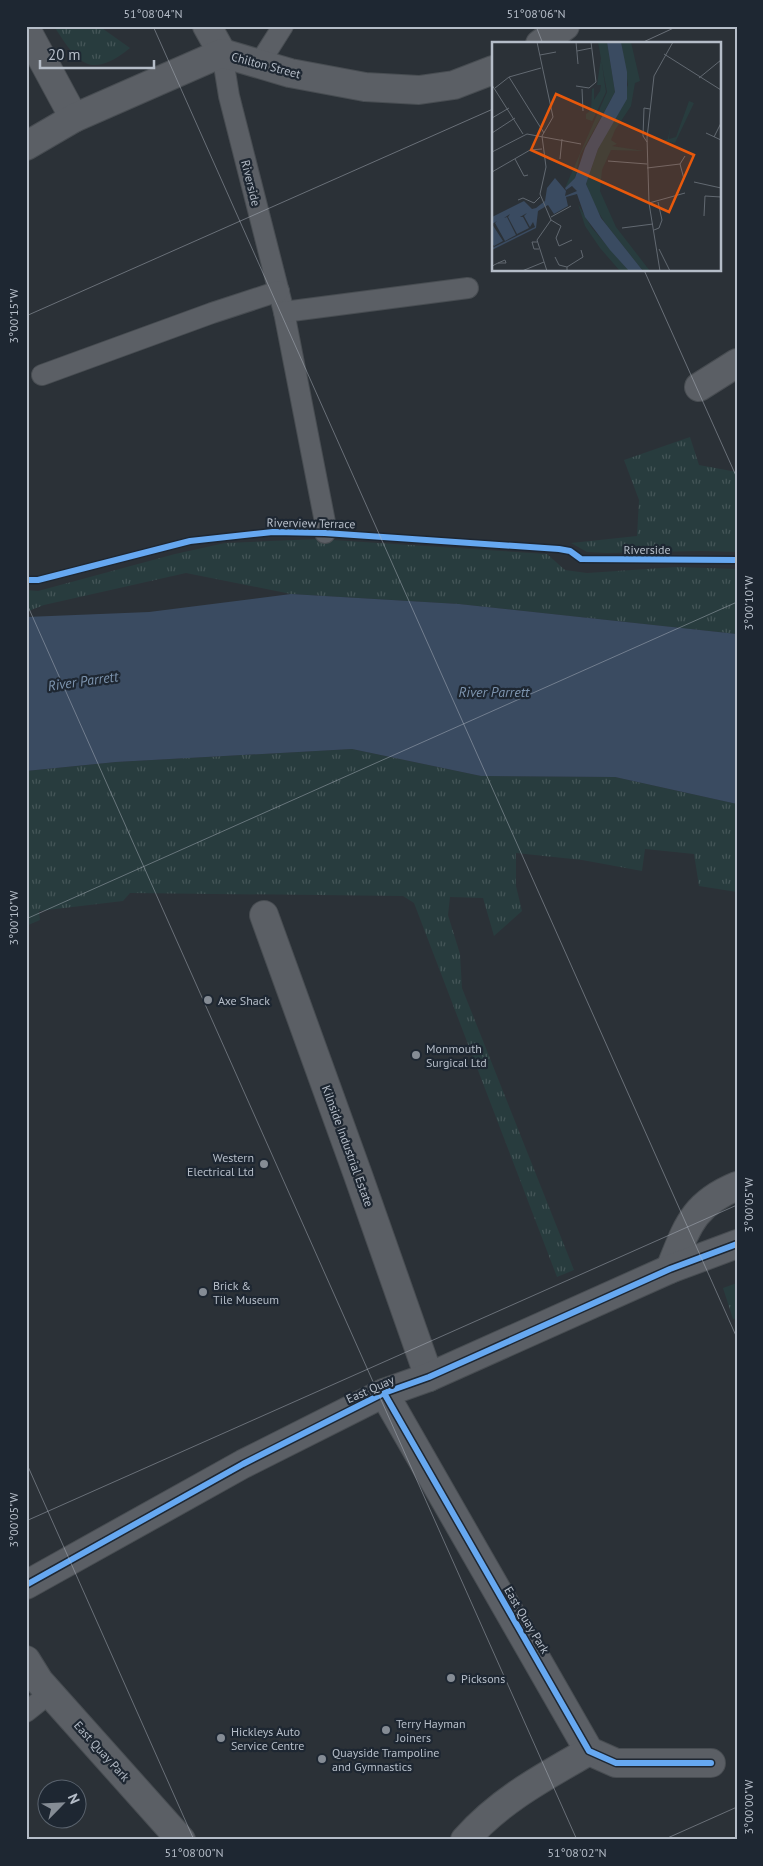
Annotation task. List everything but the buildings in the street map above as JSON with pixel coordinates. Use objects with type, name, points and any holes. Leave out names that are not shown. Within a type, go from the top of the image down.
[{"type":"street","points":[[206,26],[222,53]]},
{"type":"street","points":[[543,42],[565,26]]},
{"type":"street","points":[[26,29],[74,118]]},
{"type":"street","name":"Chilton Street","points":[[26,146],[74,118],[222,53],[290,73],[365,87],[419,90],[454,85],[492,70]]},
{"type":"street","points":[[699,387],[737,363]]},
{"type":"street","name":"Kilnside Industrial Estate","points":[[264,915],[429,1377]]},
{"type":"street","points":[[670,1269],[689,1222],[717,1194],[737,1186]]},
{"type":"street","name":"East Quay","points":[[26,1585],[243,1464],[384,1393],[429,1377],[670,1269],[737,1244]]},
{"type":"street","name":"East Quay Park","points":[[384,1393],[589,1751]]},
{"type":"street","name":"East Quay Park","points":[[26,1660],[38,1681],[181,1840]]},
{"type":"street","points":[[465,1840],[482,1820],[519,1791],[589,1751],[616,1763],[711,1763]]},
{"type":"lane","points":[[259,64],[283,26]]},
{"type":"lane","name":"Riverside","points":[[222,53],[229,96],[284,312],[325,522],[325,533]]},
{"type":"lane","points":[[284,312],[468,288]]},
{"type":"lane","points":[[42,375],[212,313],[279,291]]},
{"type":"lane","points":[[26,1712],[50,1693]]},
{"type":"green space","points":[[54,26],[99,26],[130,48],[105,63],[95,65],[86,63],[70,50]]},
{"type":"green space","points":[[690,437],[699,465],[737,472],[737,552],[587,552],[571,543],[637,536],[639,500],[624,460]]},
{"type":"green space","points":[[317,539],[547,554],[565,570],[587,573],[677,567],[737,569],[737,634],[459,604],[291,594],[186,573],[44,605],[26,612],[26,590],[38,591],[175,554],[225,543]]},
{"type":"green space","points":[[352,749],[481,776],[615,777],[737,804],[737,892],[699,886],[694,854],[645,849],[642,871],[582,860],[516,853],[516,886],[522,911],[494,936],[483,898],[450,897],[448,915],[460,954],[462,988],[574,1270],[557,1277],[414,903],[403,896],[130,893],[123,901],[39,911],[40,920],[26,926],[26,771],[116,762]]},
{"type":"green space","points":[[737,1283],[737,1318],[733,1319],[723,1288]]},
{"type":"water","name":"River Parrett","points":[[291,594],[459,604],[737,634],[737,804],[615,777],[481,776],[352,749],[116,762],[26,771],[26,617],[149,612]]},
{"type":"cycle path","name":"Riverview Terrace","points":[[26,580],[38,580],[190,541],[273,532],[325,533],[559,549],[570,551],[581,559],[737,560]]},
{"type":"cycle path","points":[[26,1585],[243,1464],[384,1393],[429,1377],[670,1269],[737,1244]]},
{"type":"cycle path","points":[[384,1393],[589,1751],[616,1763],[711,1763]]},
{"type":"place","name":"Axe Shack","points":[[208,1000]]},
{"type":"place","name":"Monmouth Surgical Ltd","points":[[416,1055]]},
{"type":"place","name":"Western Electrical Ltd","points":[[264,1164]]},
{"type":"place","name":"Brick & Tile Museum","points":[[203,1292]]},
{"type":"place","name":"Picksons","points":[[451,1678]]},
{"type":"place","name":"Terry Hayman Joiners","points":[[386,1730]]},
{"type":"place","name":"Hickleys Auto Service Centre","points":[[221,1738]]},
{"type":"place","name":"Quayside Trampoline and Gymnastics","points":[[322,1759]]}]
